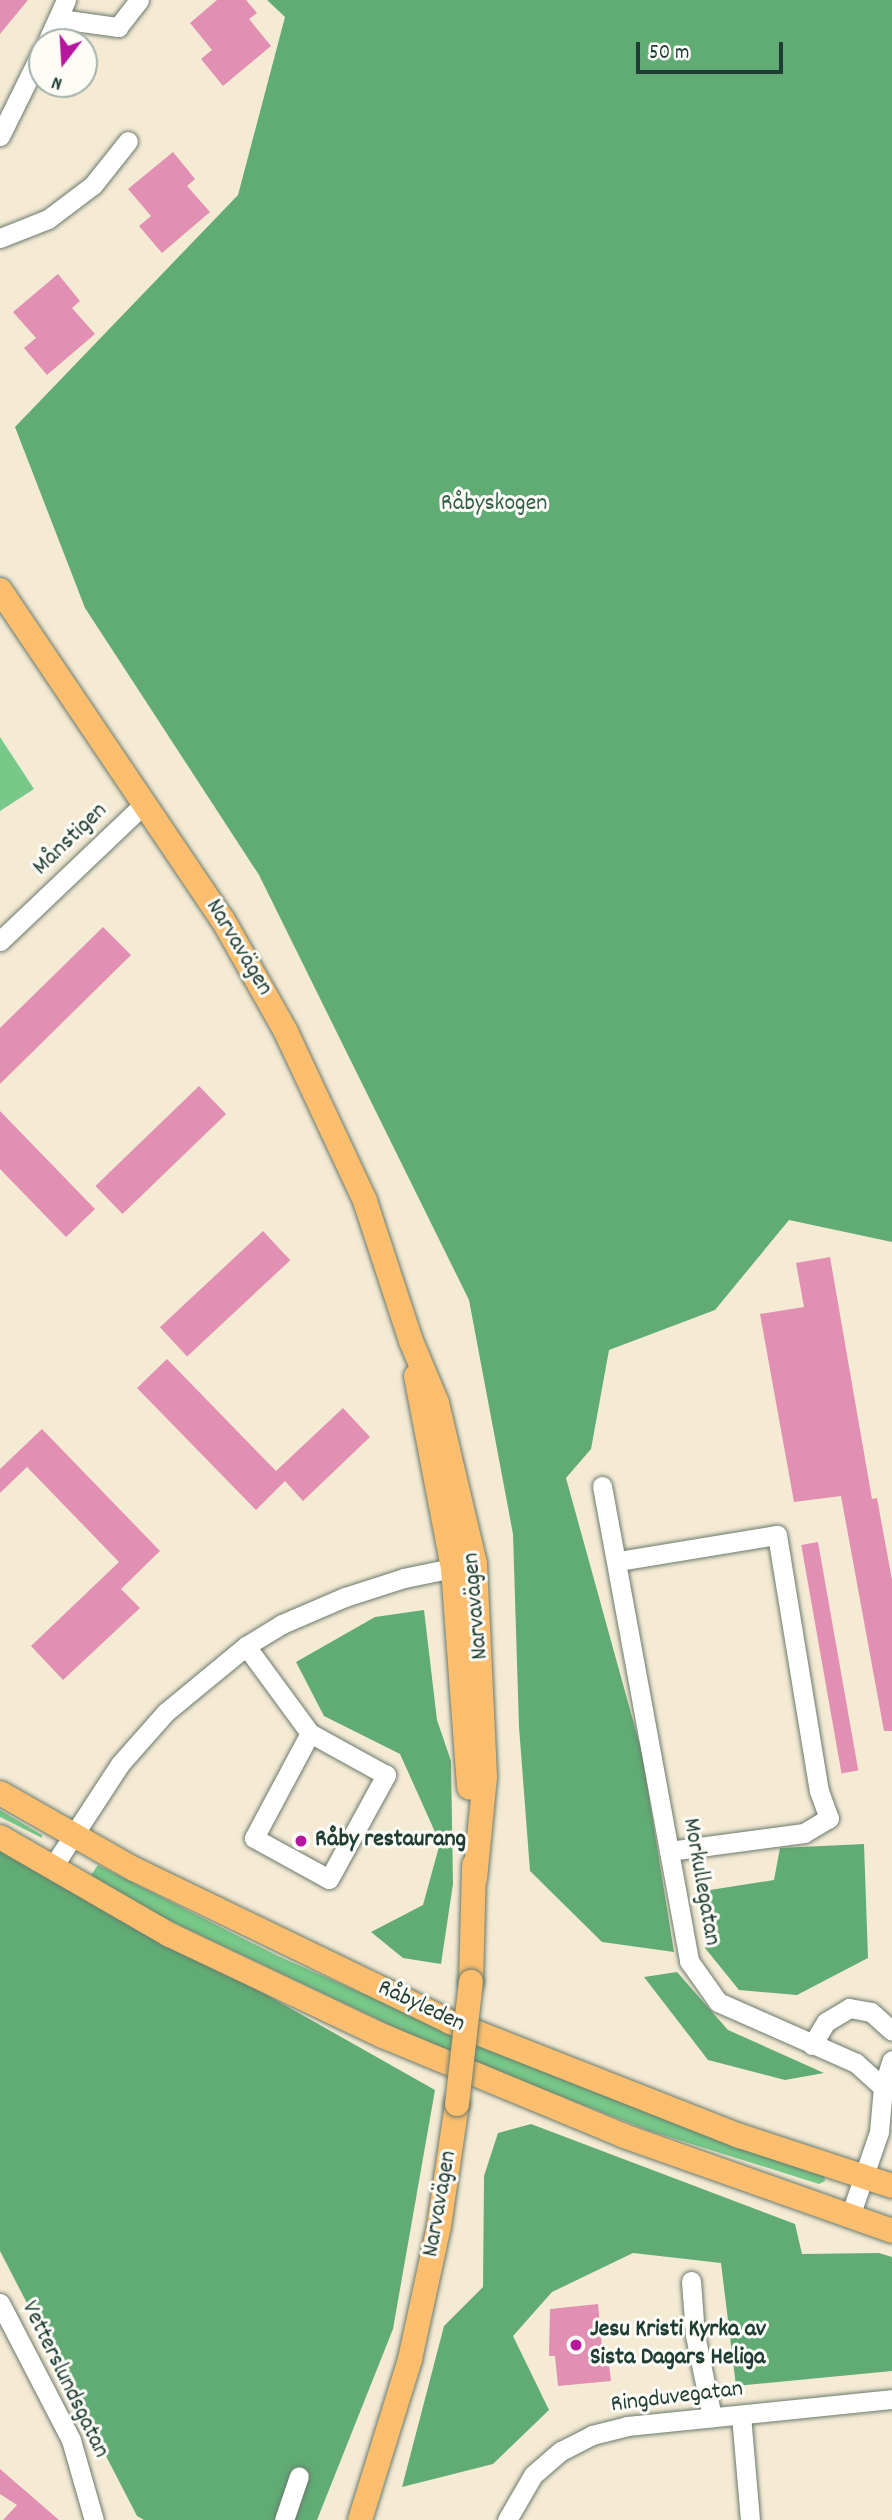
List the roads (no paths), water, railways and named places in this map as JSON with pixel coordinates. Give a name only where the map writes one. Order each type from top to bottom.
[{"type":"main road","name":"Narvavägen","points":[[0,590],[223,920],[286,1032],[365,1201],[411,1341],[464,1566],[475,1879],[471,1982],[439,2226],[410,2359],[360,2520]]},
{"type":"main road","name":"Råbyleden","points":[[0,1793],[145,1875],[450,2022],[740,2136],[892,2186]]},
{"type":"main road","name":"Råbyleden","points":[[0,1837],[170,1935],[383,2036],[624,2136],[892,2231]]},
{"type":"street","points":[[55,28],[66,0]]},
{"type":"street","points":[[60,19],[118,27],[139,0]]},
{"type":"street","points":[[0,136],[28,79]]},
{"type":"street","points":[[0,238],[48,219],[93,185],[128,141]]},
{"type":"street","name":"Månstigen","points":[[0,941],[145,804]]},
{"type":"street","name":"Morkullegatan","points":[[602,1486],[618,1561],[689,1961],[700,1981],[718,2002],[856,2063],[883,2087]]},
{"type":"street","points":[[618,1561],[777,1535],[819,1791],[829,1818],[804,1833],[669,1851]]},
{"type":"street","points":[[52,1868],[72,1832],[120,1764],[166,1712],[246,1646],[282,1624],[345,1597],[464,1566]]},
{"type":"street","points":[[246,1646],[310,1733],[386,1775],[329,1879],[254,1838],[310,1733]]},
{"type":"street","points":[[812,2045],[826,2022],[849,2008],[871,2012],[892,2031]]},
{"type":"street","points":[[850,2216],[879,2132],[883,2087],[892,2060]]},
{"type":"street","points":[[691,2281],[695,2335],[712,2417]]},
{"type":"street","name":"Vetterslundsgatan","points":[[0,2303],[71,2440],[94,2520]]},
{"type":"street","name":"Ringduvegatan","points":[[507,2520],[533,2475],[561,2451],[592,2435],[627,2426],[892,2399]]},
{"type":"street","points":[[741,2415],[750,2520]]},
{"type":"street","points":[[284,2520],[299,2476]]},
{"type":"place","name":"Råby restaurang","points":[[301,1841]]},
{"type":"place","name":"Jesu Kristi Kyrka av Sista Dagars Heliga","points":[[576,2345]]},
{"type":"park label","name":"Råbyskogen","points":[[494,505]]}]
